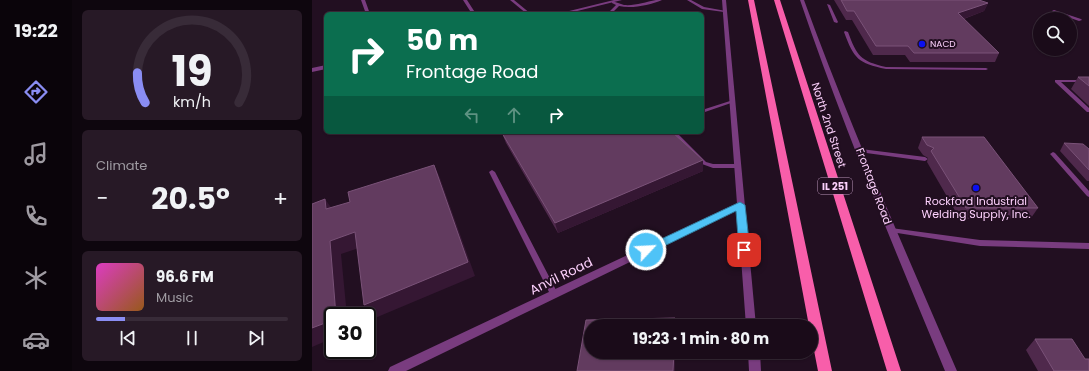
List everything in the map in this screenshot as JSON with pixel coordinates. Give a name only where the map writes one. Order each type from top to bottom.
[{"type":"main road","points":[[751,0],[825,371]]},
{"type":"main road","name":"North 2nd Street","points":[[777,0],[894,371]]},
{"type":"street","points":[[364,0],[367,12]]},
{"type":"street","points":[[724,0],[750,319]]},
{"type":"street","name":"Frontage Road","points":[[802,0],[820,51],[861,151],[891,230],[951,371]]},
{"type":"street","points":[[568,12],[619,2]]},
{"type":"street","points":[[312,70],[324,67]]},
{"type":"street","name":"Anvil Road","points":[[394,371],[740,205]]},
{"type":"street","points":[[754,359],[755,371]]},
{"type":"lane","points":[[465,0],[473,12]]},
{"type":"lane","points":[[512,0],[527,12]]},
{"type":"lane","points":[[611,12],[619,2],[631,6],[660,0]]},
{"type":"lane","points":[[689,0],[703,8],[724,11]]},
{"type":"lane","points":[[828,5],[836,22]]},
{"type":"lane","points":[[1054,11],[1080,20]]},
{"type":"lane","points":[[846,32],[854,53],[867,64],[886,68],[986,69]]},
{"type":"lane","points":[[1089,81],[1057,81],[1089,111]]},
{"type":"lane","points":[[704,111],[732,102]]},
{"type":"lane","points":[[675,134],[704,163],[713,166],[737,166]]},
{"type":"lane","points":[[861,151],[925,159]]},
{"type":"lane","points":[[1053,154],[1089,195]]},
{"type":"lane","points":[[492,172],[554,294]]},
{"type":"lane","points":[[891,230],[980,243],[1089,246]]},
{"type":"building","points":[[841,0],[979,0],[988,3],[958,13],[999,53],[914,53],[908,46],[876,46],[854,11],[847,11]]},
{"type":"building","points":[[1078,77],[1089,77],[1089,86]]},
{"type":"building","points":[[503,134],[674,134],[703,160],[555,223]]},
{"type":"building","name":"Rockford Industrial Welding Supply, Inc.","points":[[922,137],[984,137],[1038,208],[966,208],[931,151],[934,148],[927,145]]},
{"type":"building","points":[[1064,143],[1083,144],[1089,149],[1089,170]]},
{"type":"building","points":[[434,165],[468,262],[364,305],[355,232],[330,241],[335,307],[324,307],[324,323],[312,328],[312,204],[325,199],[326,209],[350,202],[348,192]]},
{"type":"building","points":[[675,318],[675,319],[630,319]]},
{"type":"building","points":[[584,331],[584,359],[674,359],[673,371],[577,371]]},
{"type":"building","points":[[1035,339],[1072,339],[1085,359],[1089,359],[1089,371],[1054,371]]},
{"type":"place","name":"NACD","points":[[922,44]]},
{"type":"place","name":"Rockford Industrial Welding Supply, Inc.","points":[[976,188]]},
{"type":"route","points":[[646,250],[740,205],[744,250]]}]
